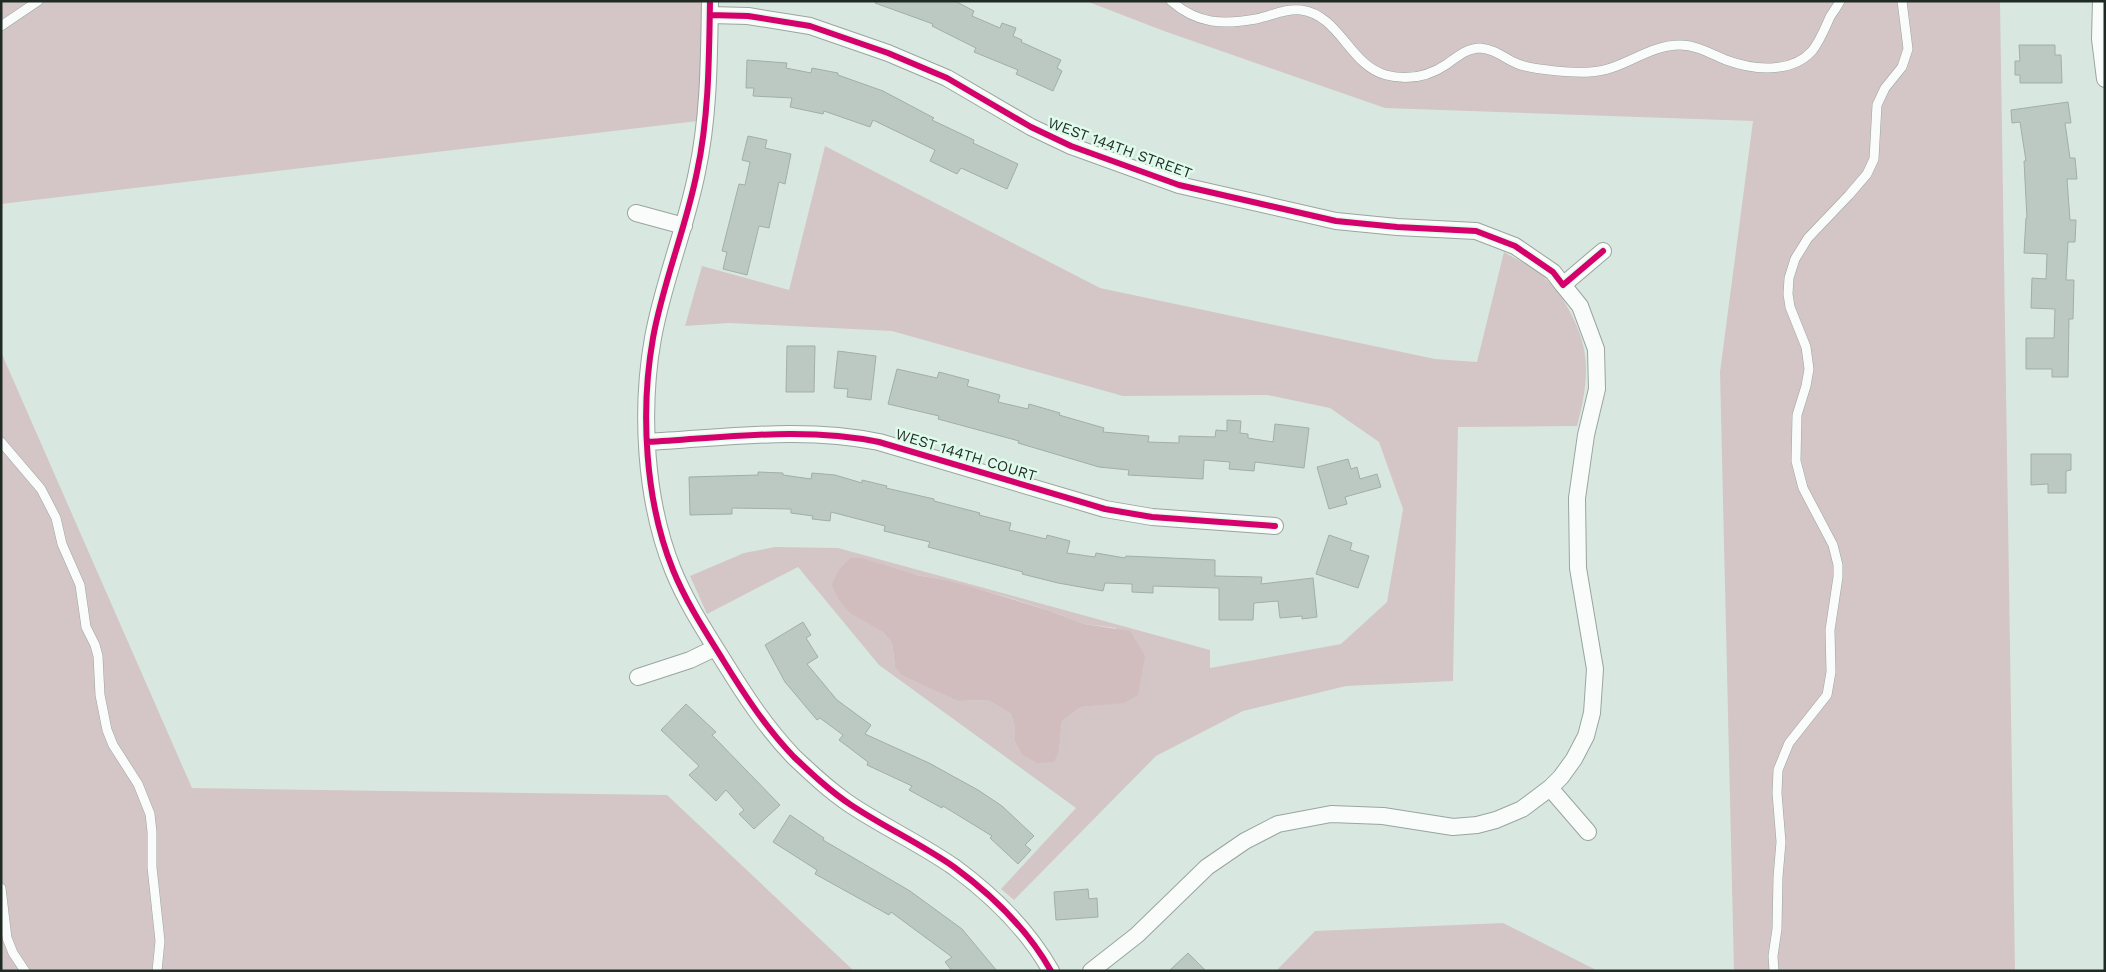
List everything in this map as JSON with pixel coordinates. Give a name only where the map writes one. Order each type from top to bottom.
[{"type":"street","points":[[2101,1],[2100,38],[2105,79]]},
{"type":"street","points":[[710,8],[706,120],[697,174],[652,339],[648,386],[647,442],[656,514],[663,541],[684,594],[715,648],[773,733],[810,773],[850,805],[934,855],[972,881],[1020,927],[1051,971]]},
{"type":"street","name":"WEST 144TH STREET","points":[[710,8],[810,26],[888,53],[947,78],[1031,127],[1071,146],[1179,185],[1336,221],[1397,227],[1476,231],[1516,246],[1553,272],[1580,306],[1596,349],[1597,389],[1586,435],[1577,498],[1578,568],[1595,669],[1593,706],[1586,736],[1570,765],[1550,788],[1522,809],[1496,820],[1477,825],[1453,826],[1383,816],[1331,814],[1278,824],[1244,841],[1207,867],[1137,935],[1092,971]]},
{"type":"street","points":[[636,213],[684,226]]},
{"type":"street","points":[[1563,285],[1603,251]]},
{"type":"street","name":"WEST 144TH COURT","points":[[647,442],[790,434],[855,437],[879,442],[1105,509],[1152,517],[1275,526]]},
{"type":"street","points":[[638,677],[690,660],[715,648]]},
{"type":"street","points":[[1550,788],[1588,832]]},
{"type":"lane","points":[[1,26],[38,1]]},
{"type":"lane","points":[[1171,1],[1193,17],[1214,21],[1256,19],[1293,9],[1311,12],[1326,21],[1368,67],[1384,74],[1408,78],[1428,74],[1465,51],[1481,48],[1491,49],[1519,64],[1530,67],[1587,72],[1611,69],[1655,49],[1679,45],[1701,49],[1749,67],[1774,67],[1798,61],[1812,51],[1840,1]]},
{"type":"lane","points":[[1774,971],[1773,956],[1777,929],[1781,842],[1777,793],[1778,770],[1789,743],[1828,695],[1831,682],[1830,630],[1838,577],[1838,565],[1833,545],[1803,488],[1796,461],[1797,414],[1806,386],[1809,368],[1806,347],[1790,307],[1788,294],[1789,278],[1795,259],[1808,238],[1867,174],[1874,159],[1877,105],[1885,88],[1902,67],[1908,49],[1902,1]]},
{"type":"lane","points":[[1,442],[41,489],[52,509],[62,544],[80,585],[86,627],[98,656],[100,695],[107,730],[113,745],[138,784],[150,814],[152,867],[160,940],[157,971]]},
{"type":"lane","points":[[1,888],[7,938],[13,953],[25,971]]},
{"type":"shaded area","points":[[1,1],[709,1],[706,120],[1,204]]},
{"type":"shaded area","points":[[1086,1],[2000,1],[2015,971],[1734,971],[1720,372],[1753,121],[1385,108],[1164,31]]},
{"type":"shaded area","points":[[825,146],[1100,288],[1435,359],[1477,362],[1504,252],[1538,272],[1557,291],[1565,303],[1583,343],[1586,369],[1584,391],[1577,426],[1458,427],[1453,681],[1346,686],[1243,711],[1156,756],[1014,900],[1001,889],[1076,808],[879,665],[798,567],[707,614],[690,576],[744,553],[775,547],[838,548],[1210,650],[1210,668],[1341,644],[1387,602],[1403,509],[1379,442],[1330,408],[1267,395],[1123,396],[892,331],[729,323],[685,326],[702,266],[789,290]],"holes":[[[916,575],[946,580],[1010,598],[1084,624],[1116,628],[1124,702],[1081,707],[1062,721],[1059,751],[1015,743],[1015,727],[1011,714],[988,700],[958,701],[895,667],[892,643],[882,631]]]},
{"type":"shaded area","points":[[1,352],[192,788],[667,795],[854,971],[1,971]]},
{"type":"shaded area","points":[[850,558],[862,558],[916,575],[972,587],[1047,610],[1084,624],[1130,631],[1145,656],[1138,695],[1124,703],[1081,707],[1062,721],[1059,751],[1054,762],[1037,763],[1023,755],[1015,742],[1015,727],[1011,714],[988,700],[958,701],[902,675],[895,667],[892,643],[882,631],[850,613],[838,599],[832,585],[839,570]]},
{"type":"shaded area","points":[[1503,923],[1598,971],[1276,971],[1315,931]]},
{"type":"building","points":[[876,1],[955,1],[974,11],[972,16],[1000,28],[1002,23],[1016,28],[1013,36],[1022,40],[1021,42],[1061,60],[1057,68],[1062,71],[1053,91],[1016,74],[1018,70],[974,52],[976,48],[932,26],[933,24],[875,3]]},
{"type":"building","points":[[2019,45],[2055,45],[2055,55],[2061,55],[2062,83],[2020,83],[2020,75],[2015,75],[2015,61],[2020,61]]},
{"type":"building","points":[[747,60],[787,63],[786,68],[811,73],[812,68],[838,73],[838,75],[883,91],[934,118],[932,120],[974,140],[973,143],[1018,164],[1007,189],[961,168],[957,174],[930,161],[935,150],[873,120],[870,127],[824,111],[823,114],[790,107],[792,98],[753,96],[754,88],[746,88]]},
{"type":"building","points":[[2068,102],[2071,123],[2065,123],[2070,158],[2075,158],[2077,179],[2067,179],[2070,220],[2076,220],[2075,242],[2068,242],[2066,280],[2074,280],[2073,319],[2069,319],[2068,377],[2052,377],[2052,369],[2026,369],[2026,338],[2054,338],[2055,309],[2031,308],[2032,278],[2046,279],[2047,254],[2024,253],[2027,218],[2024,161],[2026,161],[2020,122],[2012,123],[2011,110]]},
{"type":"building","points":[[748,136],[767,140],[765,148],[791,154],[785,184],[779,182],[769,228],[759,226],[747,275],[723,269],[727,252],[722,251],[739,184],[745,185],[750,162],[742,160]]},
{"type":"building","points":[[787,346],[815,346],[814,392],[786,392]]},
{"type":"building","points":[[838,351],[876,356],[871,400],[847,397],[848,389],[834,388]]},
{"type":"building","points":[[897,369],[937,378],[939,372],[969,380],[967,386],[1000,395],[998,402],[1028,409],[1029,404],[1104,428],[1103,432],[1149,436],[1148,442],[1179,443],[1179,436],[1215,437],[1216,430],[1227,431],[1227,420],[1241,421],[1240,433],[1248,434],[1248,438],[1273,442],[1275,424],[1309,428],[1304,468],[1255,462],[1254,471],[1229,469],[1230,462],[1204,460],[1203,479],[1128,475],[1129,470],[1099,467],[1018,443],[1019,441],[938,419],[939,416],[888,404]]},
{"type":"building","points":[[2031,454],[2071,454],[2071,470],[2066,471],[2066,493],[2048,493],[2048,484],[2031,485]]},
{"type":"building","points":[[1348,459],[1351,469],[1357,467],[1360,479],[1377,474],[1381,487],[1345,497],[1347,504],[1329,509],[1317,467]]},
{"type":"building","points":[[758,472],[783,473],[783,475],[811,479],[812,473],[835,475],[862,483],[862,480],[887,486],[886,488],[934,499],[934,501],[1011,523],[1009,530],[1046,539],[1047,535],[1070,541],[1067,553],[1095,557],[1096,553],[1125,558],[1126,556],[1215,560],[1215,576],[1262,577],[1261,584],[1313,578],[1317,617],[1302,619],[1302,616],[1280,618],[1278,601],[1254,603],[1253,620],[1219,620],[1219,588],[1153,586],[1153,593],[1132,592],[1132,584],[1105,583],[1103,591],[1058,583],[928,547],[930,542],[884,531],[885,526],[831,512],[830,521],[812,519],[813,516],[791,513],[791,509],[732,508],[732,514],[690,515],[689,477],[758,475]]},
{"type":"building","points":[[1329,535],[1352,543],[1350,550],[1369,556],[1358,588],[1316,574]]},
{"type":"building","points":[[803,622],[811,635],[806,638],[818,657],[807,664],[837,700],[871,725],[865,734],[929,763],[978,790],[1002,806],[1034,836],[1025,845],[1031,850],[1018,864],[990,838],[992,836],[943,806],[942,808],[909,790],[912,786],[867,765],[868,762],[839,740],[843,735],[820,718],[817,720],[785,682],[765,645]]},
{"type":"building","points":[[686,704],[716,732],[712,735],[780,805],[754,829],[739,814],[744,810],[726,790],[716,801],[689,775],[699,766],[661,730]]},
{"type":"building","points":[[790,815],[824,838],[823,840],[910,891],[962,929],[997,971],[952,971],[945,962],[952,957],[891,912],[889,915],[815,874],[817,870],[773,842]]},
{"type":"building","points":[[1088,889],[1089,899],[1097,898],[1098,917],[1056,920],[1054,892]]},
{"type":"building","points":[[1188,953],[1206,971],[1169,971]]},
{"type":"cycle path","points":[[710,1],[708,87],[701,151],[687,214],[657,317],[649,366],[647,395],[646,425],[651,486],[656,515],[673,570],[690,605],[747,698],[794,757],[843,800],[954,867],[982,889],[1020,927],[1051,971]]},
{"type":"cycle path","points":[[710,15],[748,16],[810,26],[888,53],[947,78],[1031,127],[1071,146],[1179,185],[1336,221],[1397,227],[1476,231],[1515,246],[1553,272],[1563,285],[1603,251]]},
{"type":"cycle path","points":[[647,442],[763,434],[850,437],[879,442],[1105,509],[1152,517],[1275,526]]}]
